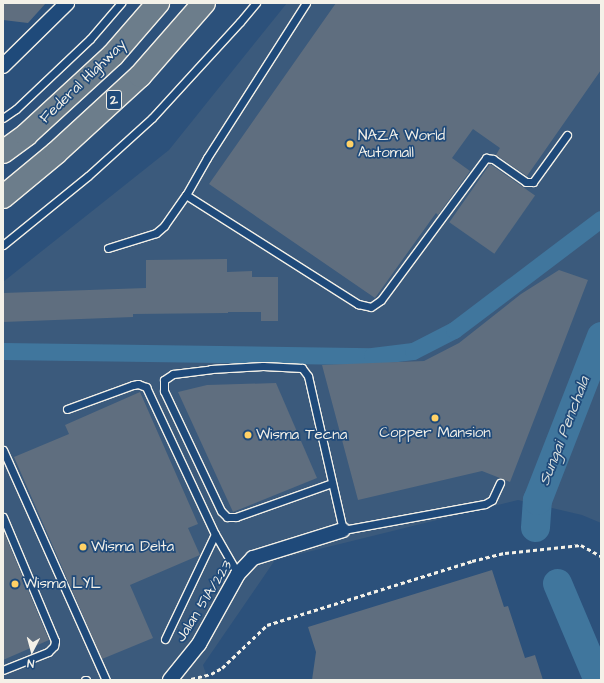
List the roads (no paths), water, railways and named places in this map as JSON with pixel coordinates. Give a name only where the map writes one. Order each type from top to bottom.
[{"type":"highway","name":"Federal Highway","points":[[3,152],[26,135],[113,55],[158,3]]},
{"type":"highway","name":"2","points":[[3,198],[56,154],[140,76],[204,3]]},
{"type":"street","points":[[3,66],[67,3]]},
{"type":"street","name":"Jalan 51A/223","points":[[170,680],[199,644],[238,574],[253,558],[343,530]]},
{"type":"lane","points":[[3,118],[16,109],[90,39],[121,3]]},
{"type":"lane","points":[[3,245],[88,176],[152,118],[256,3]]},
{"type":"lane","points":[[108,248],[156,233],[164,226],[186,195],[207,158],[306,3]]},
{"type":"lane","points":[[186,195],[358,304],[371,307],[381,300],[486,158],[493,159],[526,182],[533,182],[567,135]]},
{"type":"lane","points":[[332,483],[236,517],[227,517],[221,511],[164,391],[164,380],[173,374],[211,369],[263,366],[302,368],[308,376],[343,530],[485,504],[492,500],[500,483]]},
{"type":"lane","points":[[67,410],[133,385],[138,384],[146,387],[215,534],[238,574]]},
{"type":"lane","points":[[3,450],[106,680]]},
{"type":"lane","points":[[3,517],[55,641],[54,646],[48,652],[3,670]]},
{"type":"lane","points":[[165,639],[215,534]]},
{"type":"waterway","points":[[3,351],[372,356],[413,351],[454,330],[601,219]]},
{"type":"waterway","name":"Sungai Penchala","points":[[535,527],[537,500],[601,336]]},
{"type":"waterway","name":"Sungai Penchala","points":[[557,583],[598,680]]},
{"type":"place","name":"NAZA World Automall","points":[[350,144]]},
{"type":"place","name":"Copper Mansion","points":[[435,418]]},
{"type":"place","name":"Wisma Tecna","points":[[248,435]]},
{"type":"place","name":"Wisma Delta","points":[[83,547]]},
{"type":"place","name":"Wisma LYL","points":[[15,584]]}]
